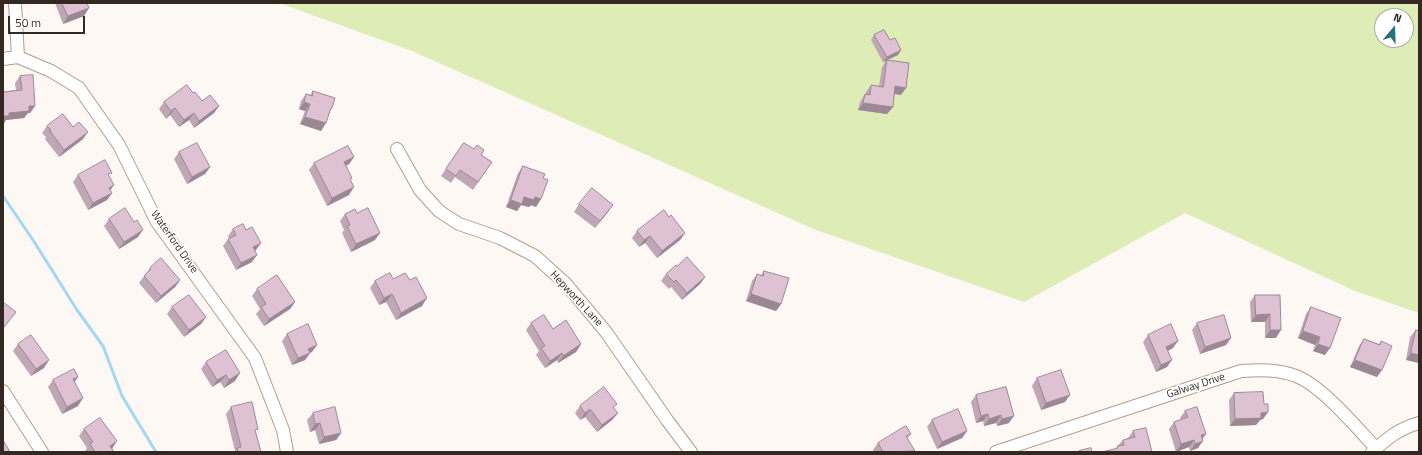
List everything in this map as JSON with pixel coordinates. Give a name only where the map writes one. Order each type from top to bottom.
[{"type":"street","points":[[3,59],[18,57],[15,3]]},
{"type":"street","name":"Waterford Drive","points":[[18,57],[51,71],[79,88],[119,145],[157,222],[255,358],[283,430],[287,452]]},
{"type":"street","name":"Hepworth Lane","points":[[397,150],[420,190],[439,211],[459,224],[500,238],[535,256],[566,284],[606,332],[691,452]]},
{"type":"street","name":"Galway Drive","points":[[996,452],[1241,371],[1263,369],[1296,376],[1319,390],[1374,450]]},
{"type":"street","points":[[3,391],[42,452]]},
{"type":"street","points":[[1374,450],[1390,436],[1409,426],[1419,423]]},
{"type":"green space","points":[[279,3],[1419,3],[1419,313],[1355,291],[1185,213],[1024,302],[816,230],[412,51]]},
{"type":"building","points":[[62,3],[87,3],[89,8],[68,16]]},
{"type":"building","points":[[884,30],[890,40],[895,38],[901,50],[887,57],[874,35]]},
{"type":"building","points":[[887,60],[909,63],[906,88],[895,86],[893,107],[863,103],[865,94],[870,95],[871,85],[883,87]]},
{"type":"building","points":[[33,75],[35,106],[29,106],[29,111],[9,113],[9,116],[3,116],[3,92],[22,90],[20,76]]},
{"type":"building","points":[[187,85],[202,101],[210,95],[219,106],[199,121],[194,113],[184,120],[175,108],[171,111],[164,102]]},
{"type":"building","points":[[313,91],[335,98],[326,123],[305,117],[310,104],[304,102],[306,94],[312,96]]},
{"type":"building","points":[[63,114],[73,127],[79,122],[88,132],[64,150],[47,126]]},
{"type":"building","points":[[197,143],[210,167],[192,177],[179,152]]},
{"type":"building","points":[[464,143],[474,149],[477,145],[484,150],[481,155],[492,162],[478,182],[460,170],[456,176],[446,169]]},
{"type":"building","points":[[348,146],[354,157],[344,162],[352,178],[350,179],[354,187],[332,198],[314,163]]},
{"type":"building","points":[[105,160],[112,173],[108,174],[114,185],[109,188],[112,193],[93,203],[78,175]]},
{"type":"building","points":[[523,166],[545,174],[543,178],[548,180],[541,199],[535,197],[534,200],[524,197],[522,204],[511,200]]},
{"type":"building","points":[[592,188],[613,205],[600,221],[579,204]]},
{"type":"building","points":[[125,208],[134,222],[137,220],[143,230],[124,242],[109,219]]},
{"type":"building","points":[[368,208],[380,233],[356,244],[347,226],[350,225],[345,214],[355,209],[357,213]]},
{"type":"building","points":[[664,210],[669,217],[671,215],[685,233],[662,251],[650,236],[644,240],[637,231]]},
{"type":"building","points":[[243,224],[246,230],[252,227],[261,243],[253,247],[257,255],[241,263],[228,239],[236,235],[233,229]]},
{"type":"building","points":[[687,257],[705,277],[687,293],[676,280],[674,282],[666,274]]},
{"type":"building","points":[[161,258],[180,280],[161,296],[144,276]]},
{"type":"building","points":[[764,271],[789,278],[781,304],[751,294],[757,274],[763,276]]},
{"type":"building","points":[[390,273],[393,279],[405,273],[410,280],[416,277],[427,298],[401,313],[392,294],[384,298],[375,281]]},
{"type":"building","points":[[277,275],[295,302],[269,319],[261,307],[266,304],[257,289]]},
{"type":"building","points":[[189,295],[206,317],[189,330],[172,307]]},
{"type":"building","points":[[1255,295],[1280,295],[1281,330],[1270,330],[1270,314],[1256,315]]},
{"type":"building","points":[[3,302],[16,312],[4,327],[3,326]]},
{"type":"building","points":[[1311,307],[1341,318],[1330,348],[1318,344],[1320,337],[1303,331]]},
{"type":"building","points":[[544,315],[553,329],[566,320],[581,344],[563,356],[562,353],[550,361],[541,348],[545,346],[531,323]]},
{"type":"building","points":[[1224,315],[1231,338],[1205,347],[1197,323]]},
{"type":"building","points":[[308,324],[317,345],[308,349],[310,353],[298,358],[287,334]]},
{"type":"building","points":[[1171,324],[1178,341],[1166,347],[1172,360],[1161,365],[1148,335]]},
{"type":"building","points":[[1416,330],[1419,331],[1419,355],[1411,353]]},
{"type":"building","points":[[31,335],[49,360],[36,369],[18,344]]},
{"type":"building","points":[[1364,339],[1380,345],[1381,341],[1392,346],[1382,370],[1355,360]]},
{"type":"building","points":[[226,350],[240,373],[229,380],[226,375],[217,380],[206,362]]},
{"type":"building","points":[[74,369],[78,377],[73,379],[83,398],[67,407],[53,380]]},
{"type":"building","points":[[1061,370],[1070,395],[1046,403],[1037,378]]},
{"type":"building","points":[[604,387],[617,404],[613,407],[618,413],[602,425],[590,409],[585,413],[580,406]]},
{"type":"building","points":[[1006,387],[1014,416],[1002,419],[1001,415],[989,419],[988,414],[981,416],[976,395]]},
{"type":"building","points":[[1263,392],[1264,404],[1268,404],[1268,412],[1261,413],[1261,418],[1235,419],[1234,393]]},
{"type":"building","points":[[252,402],[258,429],[255,430],[261,452],[238,452],[237,448],[241,447],[231,407]]},
{"type":"building","points":[[335,407],[341,433],[324,437],[320,423],[315,424],[313,413]]},
{"type":"building","points":[[1197,407],[1206,434],[1201,435],[1203,441],[1195,444],[1194,440],[1181,444],[1174,422],[1188,417],[1185,411]]},
{"type":"building","points":[[958,409],[967,431],[942,442],[932,420]]},
{"type":"building","points":[[100,418],[117,441],[110,446],[114,452],[95,452],[90,444],[93,442],[84,429]]},
{"type":"building","points":[[906,426],[911,434],[906,436],[915,451],[883,452],[878,443]]},
{"type":"building","points":[[1146,428],[1152,452],[1102,452],[1124,445],[1123,440],[1135,437],[1133,431]]},
{"type":"building","points":[[3,440],[10,452],[3,452]]},
{"type":"building","points":[[1091,448],[1092,452],[1079,452],[1079,451]]},
{"type":"waterway","points":[[3,196],[33,240],[77,310],[103,346],[122,396],[156,452]]}]
